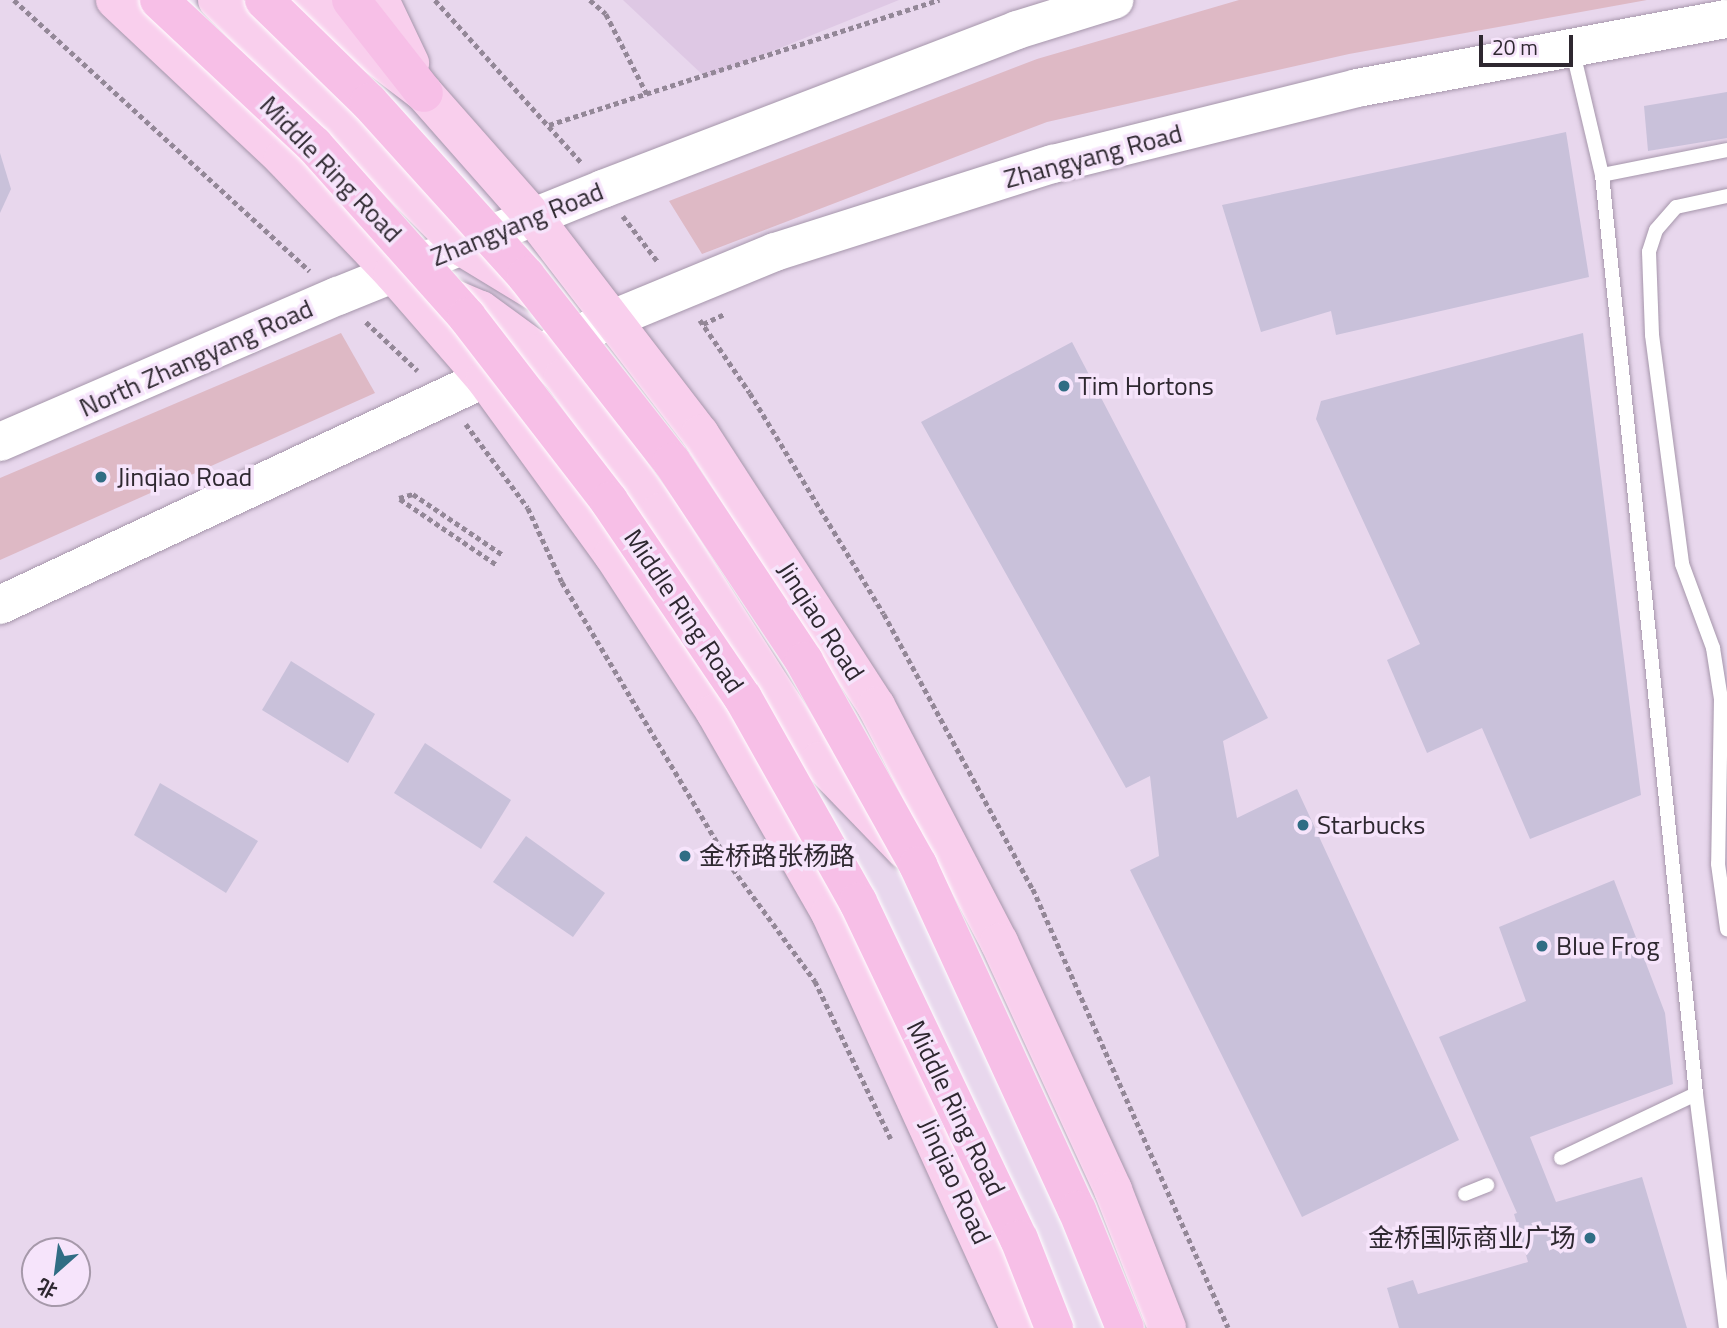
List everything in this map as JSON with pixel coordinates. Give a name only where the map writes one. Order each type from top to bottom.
[{"type":"highway","name":"Middle Ring Road","points":[[159,0],[314,145],[467,317],[609,501],[736,687],[858,902],[1019,1239],[1055,1328]]},
{"type":"highway","points":[[264,0],[369,102],[526,276],[672,462],[804,661],[918,865],[1077,1210],[1125,1328]]},
{"type":"highway","points":[[351,0],[424,93]]},
{"type":"main road","name":"Jinqiao Road","points":[[115,0],[283,158],[393,274],[485,379],[613,555],[716,712],[830,913],[990,1258],[1019,1328]]},
{"type":"main road","points":[[217,0],[462,247],[524,288],[610,320]]},
{"type":"main road","name":"Jinqiao Road","points":[[302,0],[424,93],[535,219],[700,434],[876,706],[999,942],[1113,1190],[1167,1328]]},
{"type":"main road","name":"Jinqiao Road","points":[[380,0],[424,93]]},
{"type":"main road","name":"Zhangyang Road","points":[[393,274],[1017,30],[1114,0]]},
{"type":"main road","name":"Zhangyang Road","points":[[485,379],[610,320],[775,252],[1052,164],[1357,88],[1571,45],[1727,19]]},
{"type":"main road","name":"North Zhangyang Road","points":[[0,442],[393,274]]},
{"type":"main road","points":[[393,274],[481,310],[540,353],[563,377],[660,512],[819,761],[848,795],[999,942]]},
{"type":"main road","points":[[0,605],[485,379]]},
{"type":"main road","points":[[990,1258],[1064,1328]]},
{"type":"lane","points":[[1571,45],[1602,175],[1696,1094],[1726,1328]]},
{"type":"lane","points":[[1602,175],[1727,150]]},
{"type":"lane","points":[[1727,195],[1676,206],[1656,230],[1649,252],[1652,335],[1682,564],[1713,648],[1721,699],[1718,864],[1727,929]]},
{"type":"lane","points":[[1561,1158],[1696,1094]]},
{"type":"lane","points":[[1465,1194],[1488,1185]]},
{"type":"path","points":[[14,0],[446,398],[528,508],[562,582],[720,846],[815,981],[898,1152]]},
{"type":"path","points":[[590,0],[606,14],[647,93]]},
{"type":"path","points":[[550,125],[939,0]]},
{"type":"path","points":[[497,565],[399,498],[414,494],[503,555]]},
{"type":"shaded area","points":[[623,0],[899,0],[706,78]]},
{"type":"shaded area","points":[[1239,0],[1647,0],[1349,54],[1047,122],[702,254],[669,201],[1037,59]]},
{"type":"shaded area","points":[[341,333],[375,393],[0,560],[0,478]]},
{"type":"building","points":[[1727,92],[1727,138],[1648,151],[1644,106]]},
{"type":"building","points":[[1566,132],[1589,277],[1336,335],[1331,311],[1261,332],[1222,205]]},
{"type":"building","points":[[0,153],[11,189],[0,213]]},
{"type":"building","points":[[1583,333],[1641,795],[1530,839],[1482,728],[1427,753],[1387,660],[1420,644],[1316,419],[1321,401]]},
{"type":"building","points":[[1072,342],[1268,718],[1223,741],[1237,818],[1297,789],[1459,1140],[1302,1217],[1130,870],[1159,856],[1150,776],[1126,788],[921,422]]},
{"type":"building","points":[[291,661],[375,714],[348,763],[262,710]]},
{"type":"building","points":[[425,743],[511,800],[481,849],[394,793]]},
{"type":"building","points":[[160,783],[258,841],[226,893],[134,835]]},
{"type":"building","points":[[526,836],[605,893],[573,937],[493,882]]},
{"type":"building","points":[[1614,880],[1665,1013],[1673,1084],[1530,1137],[1556,1202],[1642,1177],[1687,1328],[1399,1328],[1387,1288],[1413,1280],[1418,1294],[1528,1262],[1514,1214],[1517,1213],[1439,1037],[1526,1001],[1499,927]]},
{"type":"place","name":"Tim Hortons","points":[[1064,386]]},
{"type":"place","name":"Jinqiao Road","points":[[101,477]]},
{"type":"place","name":"Starbucks","points":[[1303,825]]},
{"type":"place","name":"金桥路张杨路","points":[[685,856]]},
{"type":"place","name":"Blue Frog","points":[[1542,946]]},
{"type":"place","name":"金桥国际商业广场","points":[[1590,1238]]}]
